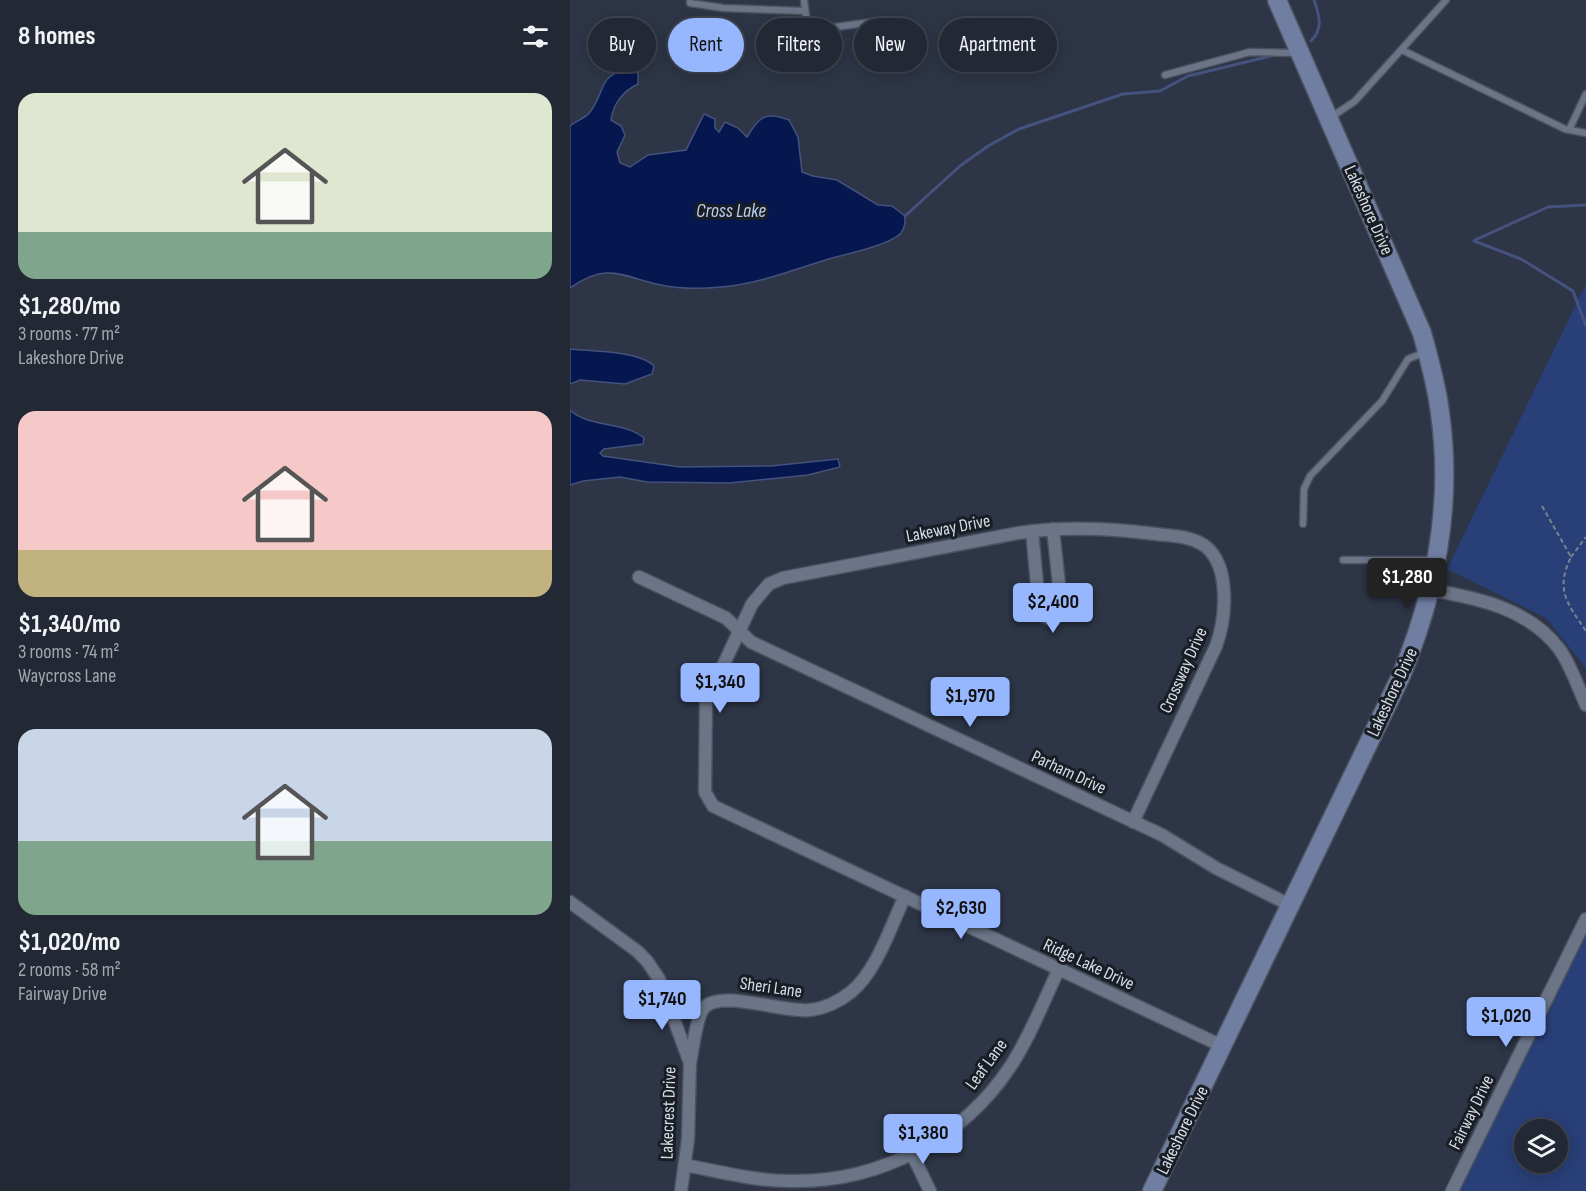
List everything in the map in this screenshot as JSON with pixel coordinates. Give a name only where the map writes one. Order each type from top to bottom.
[{"type":"main road","name":"Lakeshore Drive","points":[[1152,1191],[1401,676],[1431,590],[1444,506],[1445,461],[1440,411],[1427,352],[1411,304],[1277,0]]},
{"type":"street","points":[[1032,531],[1039,605],[1043,616],[1047,619],[1055,619],[1060,612],[1061,603],[1053,529]]},
{"type":"street","name":"Lakeway Drive","points":[[713,806],[705,792],[706,702],[758,595],[769,584],[783,578],[1032,531],[1111,529],[1191,538]]},
{"type":"street","name":"Crossway Drive","points":[[1133,822],[1216,646],[1222,625],[1223,581],[1220,564],[1210,550],[1191,538]]},
{"type":"street","name":"Parham Drive","points":[[639,577],[726,618],[751,642],[1162,835],[1216,868],[1290,905]]},
{"type":"street","points":[[1431,590],[1462,595],[1503,608],[1534,625],[1560,650],[1586,705]]},
{"type":"street","name":"Ridge Lake Drive","points":[[713,806],[1222,1046]]},
{"type":"street","name":"Sheri Lane","points":[[690,1063],[701,1012],[711,1002],[726,999],[779,1009],[809,1010],[835,1002],[849,994],[873,965],[905,896]]},
{"type":"street","name":"Lakecrest Drive","points":[[570,902],[637,951],[652,966],[658,979],[690,1063],[689,1114],[681,1191]]},
{"type":"street","name":"Fairway Drive","points":[[1452,1191],[1586,919]]},
{"type":"street","name":"Leaf Lane","points":[[684,1165],[750,1177],[796,1181],[852,1176],[912,1154],[957,1125],[991,1092],[1025,1042],[1059,969]]},
{"type":"street","points":[[912,1154],[930,1191]]},
{"type":"lane","points":[[690,0],[690,3],[723,8],[805,10]]},
{"type":"lane","points":[[804,0],[809,23],[820,28],[854,24]]},
{"type":"lane","points":[[1329,119],[1356,101],[1446,0]]},
{"type":"lane","points":[[1402,50],[1569,130],[1586,133]]},
{"type":"lane","points":[[1164,75],[1250,52],[1300,54]]},
{"type":"lane","points":[[1569,130],[1586,94]]},
{"type":"lane","points":[[1303,525],[1304,489],[1310,476],[1382,401],[1408,359],[1427,352]]},
{"type":"lane","points":[[1342,560],[1437,560]]},
{"type":"path","points":[[1542,506],[1571,557]]},
{"type":"path","points":[[1586,537],[1571,557],[1562,585],[1567,603],[1586,631]]},
{"type":"shaded area","points":[[1586,284],[1586,668],[1546,618],[1447,569]]},
{"type":"shaded area","points":[[1586,935],[1586,1191],[1459,1191]]},
{"type":"water","name":"Cross Lake","points":[[617,72],[638,73],[638,84],[620,99],[611,120],[621,126],[625,135],[617,152],[620,163],[630,167],[648,155],[686,150],[704,114],[715,119],[715,128],[719,132],[725,122],[738,128],[747,137],[759,120],[768,116],[781,117],[789,120],[798,137],[802,172],[837,180],[878,205],[892,206],[905,216],[905,225],[901,233],[868,249],[735,285],[706,288],[676,287],[615,273],[605,273],[583,280],[570,288],[570,126],[590,112],[612,75]]},
{"type":"water","points":[[570,349],[638,357],[654,366],[652,374],[625,384],[580,380],[570,384]]},
{"type":"water","points":[[570,410],[587,420],[626,429],[644,438],[643,444],[604,449],[600,453],[603,456],[680,467],[771,466],[838,459],[840,467],[808,475],[729,483],[647,482],[620,477],[583,481],[570,485]]},
{"type":"waterway","points":[[1311,41],[1319,26],[1319,16],[1314,0]]},
{"type":"waterway","points":[[905,216],[960,166],[988,146],[1019,129],[1123,94],[1160,91],[1188,76],[1275,55]]},
{"type":"waterway","points":[[1475,240],[1548,207],[1586,205]]},
{"type":"waterway","points":[[1474,241],[1521,259],[1573,291],[1586,326]]}]
